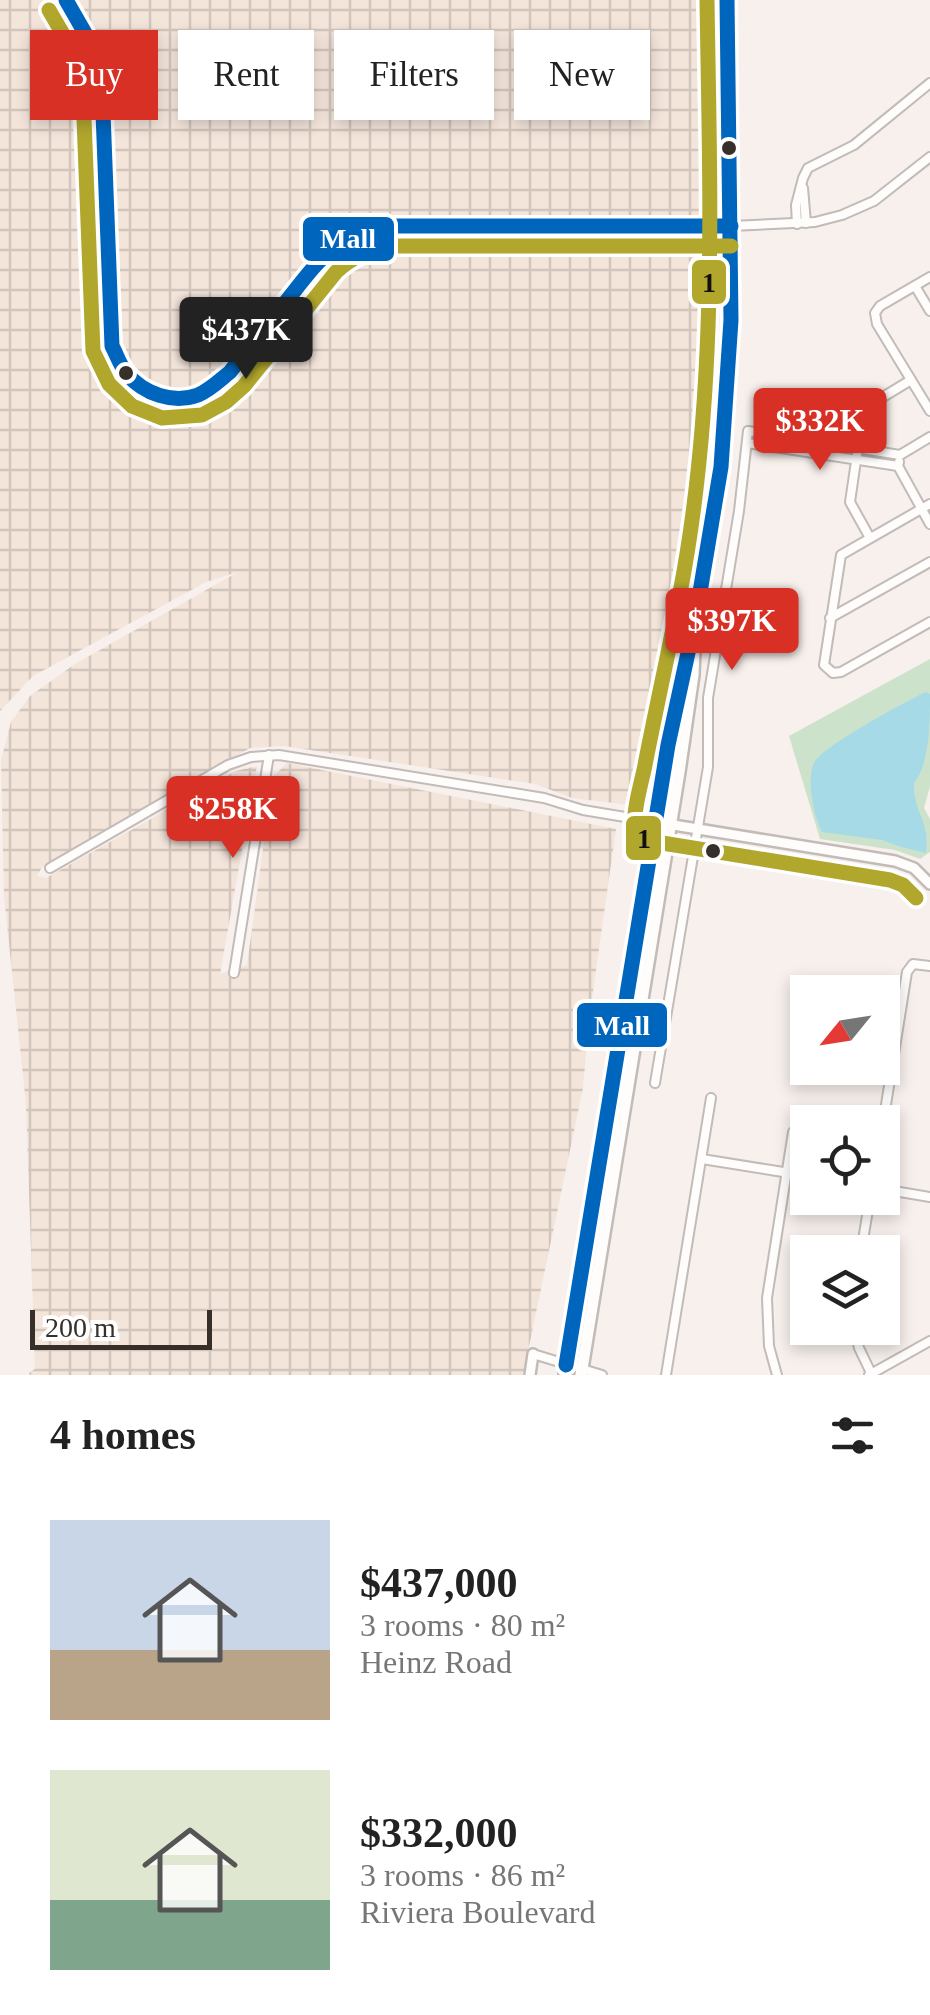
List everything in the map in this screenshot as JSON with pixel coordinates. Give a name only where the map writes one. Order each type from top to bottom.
[{"type":"main road","points":[[565,1370],[668,745],[696,616],[725,419],[732,226],[728,0]]},
{"type":"main road","points":[[581,1372],[693,675],[696,616]]},
{"type":"street","points":[[66,0],[102,70],[112,346],[125,372],[158,396],[196,396],[222,380],[321,258],[339,243],[368,229],[802,223],[842,216],[874,201],[930,158]]},
{"type":"street","points":[[802,223],[796,204],[808,168],[854,146],[930,83]]},
{"type":"street","points":[[930,277],[880,306],[874,314],[930,411]]},
{"type":"street","points":[[915,286],[930,311]]},
{"type":"street","points":[[870,538],[850,502],[864,414],[868,406],[912,380]]},
{"type":"street","points":[[655,1083],[709,757],[708,698],[748,432],[900,455],[930,436]]},
{"type":"street","points":[[746,444],[898,466]]},
{"type":"street","points":[[900,455],[898,466],[926,507],[930,524]]},
{"type":"street","points":[[926,507],[841,555],[823,662],[829,671],[841,672],[930,622]]},
{"type":"street","points":[[714,508],[739,512]]},
{"type":"street","points":[[830,618],[930,562]]},
{"type":"street","points":[[50,868],[228,765],[268,755],[544,798],[582,810],[895,860],[914,868],[930,884]]},
{"type":"street","points":[[234,974],[268,755]]},
{"type":"street","points":[[886,1105],[907,972],[913,964],[930,966]]},
{"type":"street","points":[[666,1375],[710,1098]]},
{"type":"street","points":[[777,1375],[769,1346],[766,1298],[790,1149]]},
{"type":"street","points":[[702,1159],[790,1173]]},
{"type":"street","points":[[900,1192],[930,1197]]},
{"type":"street","points":[[858,1345],[871,1375],[930,1341]]},
{"type":"street","points":[[530,1375],[533,1354],[565,1370],[602,1375]]},
{"type":"shaded area","points":[[0,0],[59,0],[76,30],[30,30],[30,120],[97,120],[105,367],[133,397],[173,410],[197,406],[223,393],[329,262],[344,247],[374,236],[705,240],[702,435],[665,668],[638,806],[572,798],[535,784],[284,746],[250,748],[42,867],[37,876],[46,878],[236,771],[257,766],[220,974],[247,965],[273,777],[287,763],[616,829],[583,1088],[523,1375],[30,1375],[35,1369],[26,1104],[4,896],[1,760],[11,722],[30,696],[75,664],[238,572],[206,582],[33,676],[0,711]]},
{"type":"shaded area","points":[[73,0],[712,0],[715,215],[395,218],[369,222],[338,234],[311,258],[216,374],[188,390],[170,389],[150,383],[128,361],[119,331],[111,120],[158,120],[158,30],[90,30]]},
{"type":"green space","points":[[930,659],[930,786],[924,808],[930,819],[930,852],[920,859],[895,850],[820,839],[789,736]]},
{"type":"water","points":[[926,692],[930,694],[928,741],[914,783],[926,832],[926,853],[882,840],[822,832],[812,798],[814,763],[847,736]]},
{"type":"transit line","name":"Mall","points":[[66,0],[101,61],[112,346],[127,374],[160,395],[188,398],[215,385],[230,372],[318,263],[341,243],[371,229],[731,226]]},
{"type":"transit line","name":"1","points":[[707,0],[709,298],[701,446],[680,593],[636,804],[635,825],[640,835],[650,841],[890,880],[903,885],[916,898]]},
{"type":"transit line","name":"Mall","points":[[566,1365],[668,745],[696,616],[721,467],[731,320],[727,0]]},
{"type":"transit line","name":"1","points":[[49,10],[82,67],[93,351],[109,384],[132,406],[162,418],[202,415],[226,402],[244,386],[336,272],[375,249],[731,246]]}]
